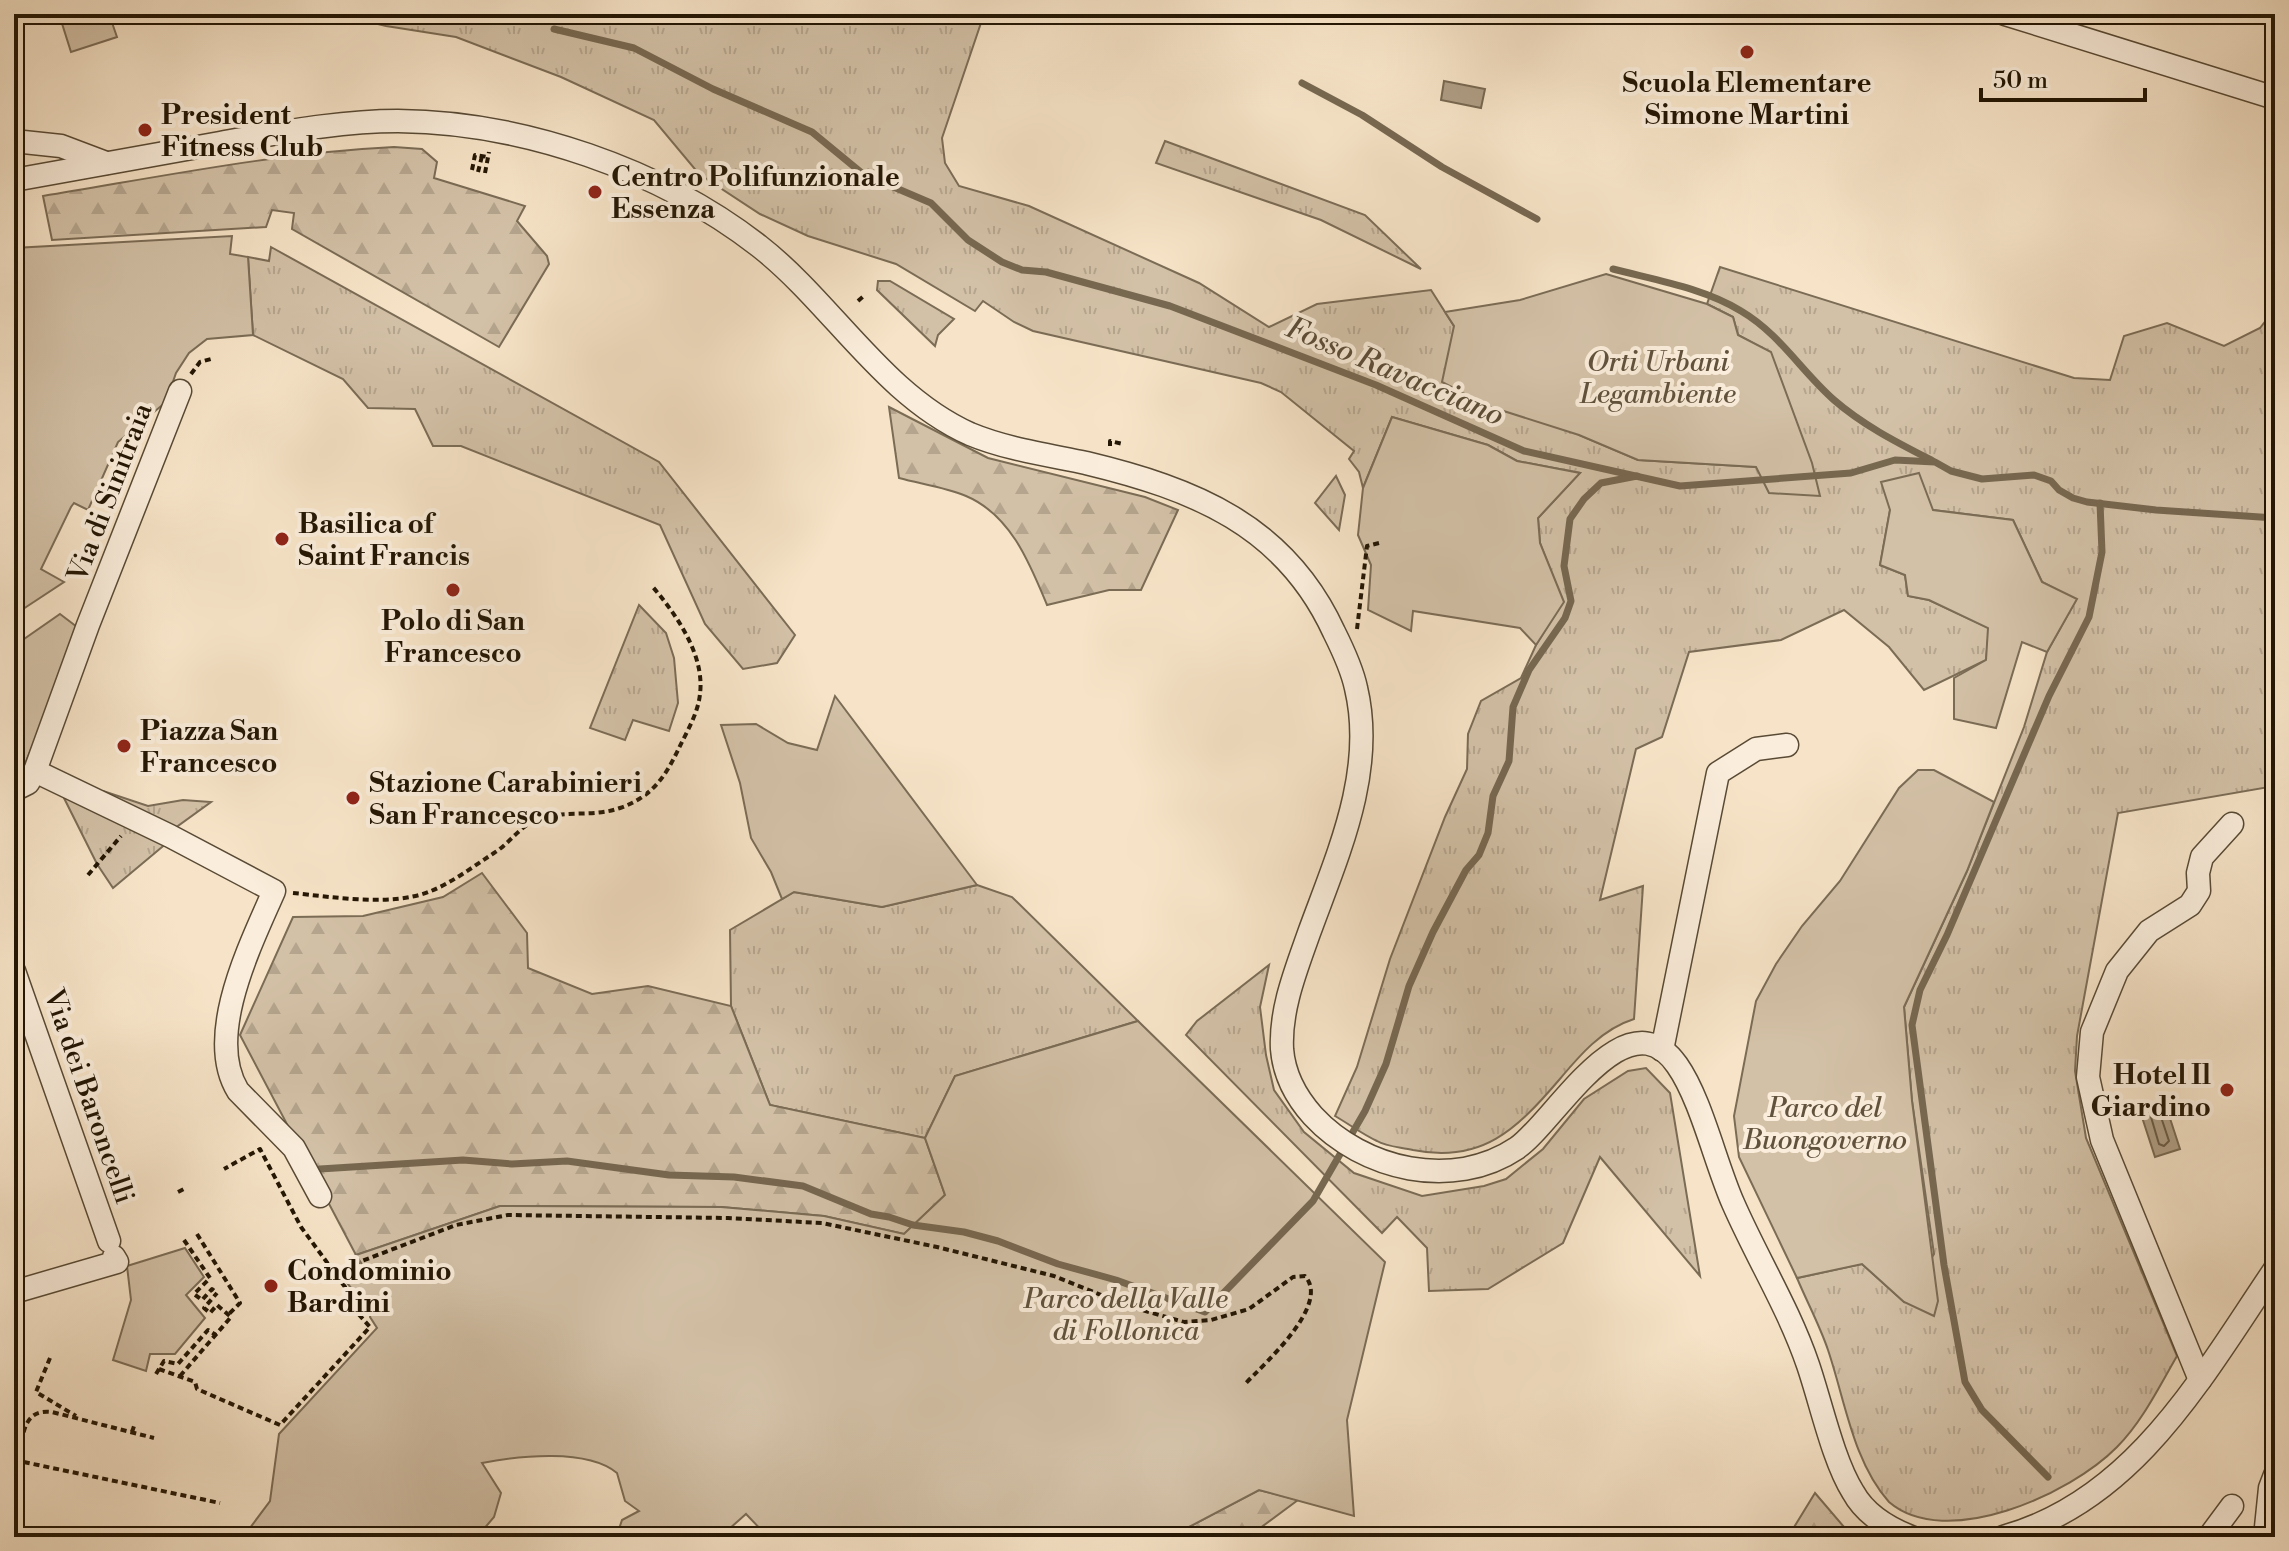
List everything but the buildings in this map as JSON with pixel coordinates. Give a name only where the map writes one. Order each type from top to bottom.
[{"type":"street","points":[[2005,14],[2059,22],[2275,98]]},
{"type":"street","points":[[14,180],[308,128],[404,121],[471,127],[534,139],[577,151],[624,170],[722,221],[757,245],[899,385],[952,424],[1001,444],[1163,484],[1193,495],[1242,522],[1273,546],[1306,582],[1328,618],[1351,671],[1361,721],[1360,772],[1337,856],[1296,968],[1283,1029],[1284,1062],[1299,1099],[1323,1126],[1369,1155],[1423,1171],[1449,1172],[1485,1164],[1518,1147],[1609,1054],[1628,1045],[1639,1044],[1662,1050],[1684,1078],[1733,1202],[1805,1355],[1853,1493],[1873,1516],[1911,1537]]},
{"type":"street","points":[[14,141],[61,146],[106,163]]},
{"type":"street","name":"Via di Sinitraia","points":[[35,771],[180,391]]},
{"type":"street","points":[[1662,1050],[1718,773],[1756,749],[1787,745]]},
{"type":"street","points":[[14,790],[28,783],[35,771],[170,836],[274,891],[238,983],[226,1056],[231,1080],[238,1091],[294,1148],[320,1196]]},
{"type":"street","points":[[2200,1380],[2102,1140],[2088,1077],[2092,1032],[2117,971],[2149,931],[2190,905],[2199,891],[2198,873],[2202,857],[2232,824]]},
{"type":"street","name":"Via dei Baroncelli","points":[[14,971],[22,1017],[113,1254],[14,1292]]},
{"type":"street","points":[[2003,1537],[2060,1515],[2111,1482],[2152,1440],[2200,1380],[2275,1269]]},
{"type":"street","points":[[2265,1537],[2270,1488],[2275,1475]]},
{"type":"street","points":[[2209,1537],[2232,1506]]},
{"type":"path","points":[[485,157],[475,155],[478,172],[485,157],[491,142]]},
{"type":"path","points":[[858,301],[865,295]]},
{"type":"path","points":[[1351,671],[1367,546],[1379,543]]},
{"type":"path","points":[[274,891],[354,899],[431,891],[498,851],[538,819],[562,814],[596,814],[641,798],[664,778],[696,712],[701,694],[698,667],[687,636],[652,586]]},
{"type":"path","points":[[88,875],[135,819]]},
{"type":"path","points":[[216,1335],[208,1330],[178,1364],[164,1361],[158,1371],[195,1382],[197,1389],[280,1425],[370,1327],[355,1310],[359,1306],[301,1227],[260,1149],[224,1169]]},
{"type":"path","points":[[354,1264],[456,1225],[508,1215],[728,1218],[822,1223],[1054,1276],[1131,1307],[1184,1322],[1211,1320],[1249,1309],[1293,1277],[1305,1276],[1311,1283],[1312,1295],[1295,1330],[1245,1384]]},
{"type":"path","points":[[197,1234],[240,1303],[228,1315]]},
{"type":"path","points":[[180,1376],[231,1317],[217,1305],[210,1313],[204,1308],[217,1293],[212,1289],[202,1300],[194,1294],[210,1278],[184,1240]]},
{"type":"path","points":[[50,1358],[36,1392],[81,1420]]},
{"type":"path","points":[[154,1438],[46,1411],[30,1416],[17,1461],[220,1503]]},
{"type":"path","points":[[132,1432],[135,1423]]},
{"type":"green space","points":[[59,14],[109,14],[117,37],[71,52]]},
{"type":"green space","points":[[337,14],[984,14],[942,138],[945,163],[959,186],[1029,206],[1199,283],[1269,327],[1317,304],[1431,290],[1454,326],[1579,435],[1638,460],[1756,467],[1771,353],[1738,335],[1733,317],[1707,304],[1720,267],[2074,378],[2110,380],[2124,336],[2167,323],[2224,346],[2260,328],[2275,309],[2275,786],[2118,813],[2077,1036],[2075,1071],[2086,1138],[2177,1356],[2134,1427],[2096,1465],[2040,1498],[1974,1519],[1942,1521],[1913,1516],[1889,1502],[1858,1450],[1825,1341],[1797,1278],[1862,1264],[1904,1302],[1934,1254],[1912,1101],[1904,1007],[1967,871],[2024,727],[2047,652],[2076,600],[2042,582],[2013,520],[1933,510],[1890,510],[1880,565],[1905,575],[1908,596],[1929,600],[1989,628],[1986,660],[1924,690],[1889,647],[1844,610],[1781,640],[1689,652],[1662,737],[1636,749],[1600,900],[1643,886],[1634,1019],[1622,1023],[1592,1044],[1528,1114],[1496,1139],[1459,1152],[1437,1153],[1385,1145],[1335,1116],[1357,1067],[1390,959],[1467,769],[1468,734],[1481,701],[1521,678],[1536,645],[1563,602],[1540,543],[1538,518],[1580,473],[1517,461],[1488,445],[1392,417],[1363,488],[1359,472],[1349,459],[1354,451],[1281,392],[1261,383],[1033,331],[983,301],[975,311],[896,264],[808,236],[760,214],[699,174],[654,120],[561,77],[456,37],[386,26]]},
{"type":"green space","points":[[1165,141],[1365,215],[1421,269],[1321,220],[1156,163]]},
{"type":"green space","points":[[394,147],[422,149],[437,162],[434,178],[525,206],[517,221],[547,256],[549,264],[499,347],[292,229],[294,213],[272,210],[266,227],[52,240],[43,196],[262,160]]},
{"type":"green space","points":[[232,236],[230,254],[248,257],[253,335],[207,339],[189,353],[176,373],[166,402],[118,442],[88,510],[74,503],[71,507],[41,569],[64,582],[14,615],[14,248]]},
{"type":"green space","points":[[271,247],[659,462],[795,635],[777,663],[743,669],[705,624],[660,525],[461,446],[433,446],[415,409],[368,408],[343,379],[253,335],[248,257],[269,261]]},
{"type":"green space","name":"Orti Urbani Legambiente","points":[[1606,274],[1707,304],[1733,317],[1738,335],[1771,352],[1812,463],[1820,496],[1769,493],[1756,467],[1638,460],[1579,435],[1488,406],[1442,382],[1454,326],[1445,312],[1520,300]]},
{"type":"green space","points":[[878,281],[890,281],[954,319],[938,335],[935,346],[877,290]]},
{"type":"green space","points":[[889,407],[988,458],[1145,497],[1178,510],[1141,590],[1109,590],[1047,605],[1017,542],[995,515],[966,496],[899,478]]},
{"type":"green space","name":"Orti Urbani Legambiente","points":[[1392,417],[1488,445],[1517,461],[1580,473],[1538,518],[1540,543],[1564,602],[1536,645],[1520,628],[1413,611],[1411,631],[1368,610],[1371,565],[1358,535],[1363,488]]},
{"type":"green space","points":[[1919,473],[1933,510],[2013,520],[2042,582],[2077,599],[2047,652],[2022,642],[1996,728],[1954,719],[1954,678],[1986,660],[1988,628],[1929,600],[1908,596],[1905,575],[1880,565],[1890,510],[1881,482]]},
{"type":"green space","points":[[1336,476],[1345,495],[1339,530],[1315,503]]},
{"type":"green space","points":[[639,605],[666,633],[674,658],[678,703],[669,731],[633,720],[625,740],[590,728]]},
{"type":"green space","points":[[60,614],[81,630],[25,764],[14,744],[14,646]]},
{"type":"green space","points":[[835,696],[977,885],[882,907],[794,892],[782,899],[771,872],[751,838],[740,783],[721,725],[756,724],[788,743],[817,750]]},
{"type":"green space","name":"Parco del Buongoverno","points":[[1918,770],[1934,770],[1994,802],[1967,871],[1904,1007],[1912,1101],[1938,1301],[1934,1316],[1904,1302],[1862,1264],[1797,1278],[1739,1157],[1734,1116],[1756,1001],[1802,926],[1840,881],[1899,788]]},
{"type":"green space","points":[[103,791],[148,806],[183,800],[211,802],[175,828],[98,793]]},
{"type":"green space","points":[[61,792],[168,842],[113,888],[97,864]]},
{"type":"green space","points":[[482,873],[527,933],[528,968],[592,994],[648,986],[731,1006],[770,1105],[925,1138],[945,1195],[904,1234],[824,1216],[721,1207],[500,1206],[356,1255],[240,1035],[293,917],[363,916],[443,897]]},
{"type":"green space","points":[[977,885],[1012,897],[1138,1021],[955,1076],[925,1138],[770,1105],[731,1006],[730,930],[794,892],[882,907]]},
{"type":"green space","points":[[1269,965],[1260,1007],[1274,1090],[1304,1132],[1354,1173],[1422,1196],[1484,1186],[1506,1179],[1543,1149],[1584,1099],[1628,1071],[1646,1068],[1670,1093],[1700,1276],[1600,1157],[1563,1243],[1488,1289],[1429,1291],[1427,1248],[1397,1217],[1382,1233],[1186,1035],[1197,1021]]},
{"type":"green space","name":"Parco della Valle di Follonica","points":[[1138,1021],[1385,1262],[1347,1420],[1354,1516],[1259,1490],[1187,1528],[1088,1533],[1076,1537],[784,1537],[779,1530],[768,1537],[746,1514],[720,1537],[622,1537],[622,1520],[639,1511],[625,1501],[617,1473],[588,1460],[552,1456],[482,1463],[501,1493],[494,1517],[477,1537],[244,1536],[270,1501],[279,1434],[377,1328],[370,1317],[371,1312],[347,1283],[367,1272],[356,1255],[500,1206],[721,1207],[824,1216],[904,1234],[945,1195],[925,1138],[955,1076]]},
{"type":"green space","points":[[185,1248],[204,1277],[186,1295],[205,1318],[175,1354],[150,1354],[146,1371],[113,1360],[131,1300],[127,1266]]},
{"type":"green space","points":[[1259,1490],[1298,1500],[1248,1537],[1089,1537],[1088,1533],[1187,1528]]},
{"type":"green space","points":[[1815,1493],[1844,1527],[1858,1537],[1788,1537]]},
{"type":"water","points":[[1444,81],[1485,89],[1481,108],[1441,100]]},
{"type":"water","points":[[2164,1100],[2180,1149],[2155,1157],[2139,1108]]},
{"type":"waterway","name":"Fosso Ravacciano","points":[[554,29],[634,48],[713,89],[812,132],[863,174],[931,203],[968,240],[1002,262],[1022,270],[1046,272],[1170,306],[1376,385],[1524,451],[1680,486],[1851,473],[1895,460],[1935,462],[1951,471],[1982,479],[2034,475],[2051,481],[2073,498],[2087,502],[2275,518]]},
{"type":"waterway","points":[[1302,83],[1362,115],[1442,167],[1537,219]]},
{"type":"waterway","points":[[1613,269],[1695,291],[1741,311],[1779,342],[1845,409],[1882,434],[1933,461]]},
{"type":"waterway","points":[[320,1169],[463,1160],[512,1164],[567,1161],[669,1175],[734,1177],[803,1186],[871,1214],[998,1241],[1205,1312],[1313,1201],[1365,1111],[1386,1064],[1409,986],[1433,932],[1466,870],[1479,855],[1488,833],[1493,796],[1509,761],[1513,707],[1529,670],[1565,618],[1571,601],[1564,566],[1570,519],[1584,499],[1601,483],[1637,476]]},
{"type":"waterway","points":[[2048,1477],[1982,1410],[1965,1382],[1944,1265],[1912,1025],[1920,990],[1947,935],[2049,696],[2089,617],[2102,552],[2100,503]]},
{"type":"place","name":"Scuola Elementare Simone Martini","points":[[1747,52]]},
{"type":"place","name":"President Fitness Club","points":[[145,130]]},
{"type":"place","name":"Centro Polifunzionale Essenza","points":[[595,192]]},
{"type":"place","name":"Basilica of Saint Francis","points":[[282,539]]},
{"type":"place","name":"Polo di San Francesco","points":[[453,590]]},
{"type":"place","name":"Piazza San Francesco","points":[[124,746]]},
{"type":"place","name":"Stazione Carabinieri San Francesco","points":[[353,798]]},
{"type":"place","name":"Hotel Il Giardino","points":[[2227,1090]]},
{"type":"place","name":"Condominio Bardini","points":[[271,1286]]}]
